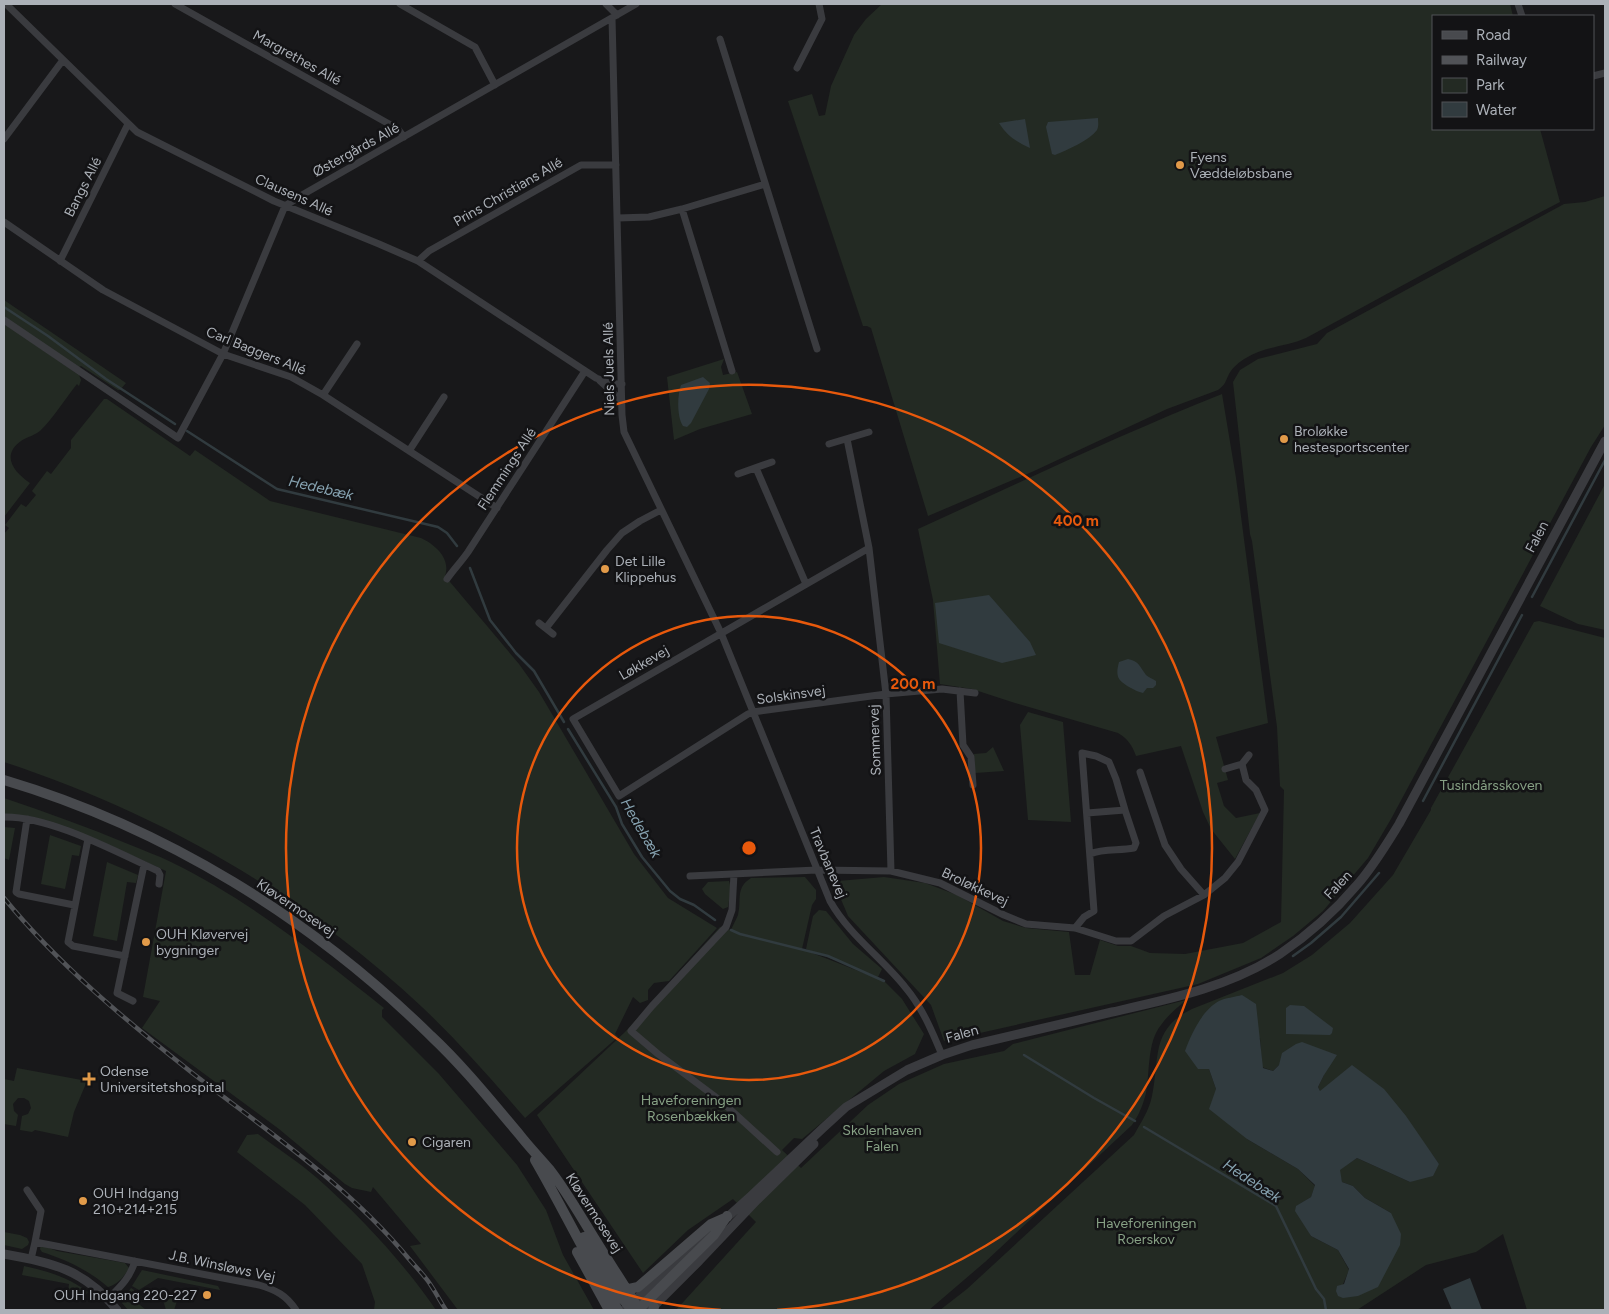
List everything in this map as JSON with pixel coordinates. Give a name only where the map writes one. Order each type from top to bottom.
[{"type":"main road","name":"Kløvermosevej","points":[[4,780],[78,805],[155,840],[236,884],[329,946],[366,977],[419,1024],[491,1100],[550,1171],[576,1209],[625,1289],[631,1309]]},
{"type":"main road","name":"Kløvermosevej","points":[[520,1136],[560,1204],[591,1263],[631,1309]]},
{"type":"main road","points":[[560,1204],[566,1229],[589,1275],[610,1310]]},
{"type":"main road","points":[[625,1289],[638,1286],[711,1224],[728,1216]]},
{"type":"main road","points":[[631,1309],[714,1235],[728,1216]]},
{"type":"street","name":"Clausens Allé","points":[[6,4],[128,124],[148,138],[285,206],[418,262],[596,378],[622,401]]},
{"type":"street","name":"Margrethes Allé","points":[[175,4],[398,129],[404,137]]},
{"type":"street","points":[[400,4],[474,47],[495,85]]},
{"type":"street","points":[[608,4],[614,16]]},
{"type":"street","name":"Østergårds Allé","points":[[285,206],[636,4]]},
{"type":"street","points":[[797,68],[822,19],[819,4]]},
{"type":"street","name":"Niels Juels Allé","points":[[614,16],[623,426],[626,437],[720,633],[753,712]]},
{"type":"street","points":[[720,39],[817,349]]},
{"type":"street","points":[[4,139],[63,60]]},
{"type":"street","name":"Bangs Allé","points":[[60,261],[128,124]]},
{"type":"street","name":"Prins Christians Allé","points":[[418,262],[429,252],[581,165],[616,165]]},
{"type":"street","points":[[618,218],[649,217],[765,184]]},
{"type":"street","points":[[4,320],[178,438],[223,354],[285,206]]},
{"type":"street","points":[[682,209],[732,371]]},
{"type":"street","name":"Carl Baggers Allé","points":[[4,222],[103,290],[223,354],[291,376],[497,508]]},
{"type":"street","points":[[323,396],[357,344]]},
{"type":"street","name":"Flemmings Allé","points":[[447,578],[454,568],[459,565],[497,508],[585,371]]},
{"type":"street","name":"Clausens Allé","points":[[596,378],[611,384],[622,384]]},
{"type":"street","points":[[409,451],[444,397]]},
{"type":"street","points":[[829,444],[869,432]]},
{"type":"street","points":[[847,439],[869,548]]},
{"type":"street","name":"Falen","points":[[728,1216],[846,1107],[907,1070],[942,1054],[972,1045],[1161,1001],[1214,986],[1246,972],[1278,954],[1306,934],[1334,910],[1357,886],[1399,824],[1605,441]]},
{"type":"street","points":[[738,474],[772,462]]},
{"type":"street","points":[[756,468],[806,584]]},
{"type":"street","points":[[546,628],[622,533],[661,510]]},
{"type":"street","name":"Løkkevej","points":[[618,796],[573,719],[869,548]]},
{"type":"street","name":"Sommervej","points":[[869,548],[886,694],[890,872]]},
{"type":"street","points":[[539,623],[553,634]]},
{"type":"street","name":"Solskinsvej","points":[[618,796],[753,712],[942,688],[975,693]]},
{"type":"street","points":[[960,690],[963,745],[971,757],[974,785]]},
{"type":"street","name":"Travbanevej","points":[[753,712],[816,870],[838,916],[856,937],[906,987],[926,1018],[942,1054]]},
{"type":"street","points":[[1075,928],[1084,917],[1094,911],[1082,753],[1096,756],[1109,762],[1136,843],[1134,848],[1100,850],[1090,854]]},
{"type":"street","points":[[1225,768],[1242,764],[1250,754]]},
{"type":"street","name":"Broløkkevej","points":[[690,876],[816,870],[890,872],[940,883],[1026,924],[1075,928],[1116,941],[1131,940],[1164,916],[1204,896],[1225,878],[1238,862],[1265,810],[1256,790],[1246,780],[1242,764]]},
{"type":"street","points":[[1140,772],[1165,845],[1181,869],[1204,896]]},
{"type":"street","points":[[1087,813],[1125,810]]},
{"type":"street","points":[[4,817],[45,823],[88,839],[159,872],[159,884]]},
{"type":"street","points":[[27,820],[16,892],[74,905]]},
{"type":"street","points":[[88,839],[68,944],[125,956]]},
{"type":"street","points":[[133,1001],[117,993],[144,864]]},
{"type":"street","points":[[734,874],[732,910],[726,926],[631,1031],[658,1054],[721,1101],[777,1152]]},
{"type":"street","name":"Falen","points":[[652,1309],[826,1131],[874,1090]]},
{"type":"street","points":[[27,1190],[41,1211],[31,1259]]},
{"type":"street","name":"J.B. Winsløws Vej","points":[[35,1242],[276,1290],[296,1310]]},
{"type":"street","points":[[4,1254],[65,1268],[96,1287],[117,1310]]},
{"type":"street","points":[[108,1299],[131,1275],[135,1262]]},
{"type":"green space","name":"Fyens Væddeløbsbane","points":[[882,4],[1510,4],[1513,15],[1432,15],[1432,130],[1540,130],[1560,202],[1306,338],[1253,354],[1232,369],[1224,384],[1218,390],[1167,409],[1034,471],[928,516],[871,328],[863,326],[788,101],[812,94],[819,116],[825,115],[831,86],[854,35],[866,19]]},
{"type":"green space","points":[[1605,196],[1605,425],[1591,447],[1391,819],[1368,858],[1323,911],[1293,936],[1261,958],[1198,984],[944,1041],[931,1005],[848,916],[835,885],[838,881],[884,877],[925,883],[957,895],[1003,921],[1026,928],[1069,932],[1075,975],[1090,975],[1100,940],[1118,946],[1131,946],[1150,953],[1185,954],[1243,943],[1281,922],[1284,790],[1280,786],[1277,727],[1250,534],[1233,382],[1240,370],[1258,359],[1317,344],[1327,333],[1564,204],[1585,202]]},
{"type":"green space","points":[[4,300],[126,383],[118,390],[81,366],[77,368],[4,318]]},
{"type":"green space","points":[[4,323],[79,375],[81,380],[79,386],[77,384],[41,430],[21,441],[11,452],[12,464],[15,469],[30,483],[4,517]]},
{"type":"green space","points":[[724,359],[721,367],[723,375],[737,372],[752,414],[700,429],[674,440],[667,377]]},
{"type":"green space","points":[[1222,394],[1236,478],[1268,723],[1216,737],[1228,780],[1217,783],[1224,806],[1236,818],[1260,813],[1235,859],[1211,829],[1203,812],[1181,746],[1136,756],[1129,743],[1118,733],[972,689],[940,684],[933,600],[918,529],[1107,443]]},
{"type":"green space","points":[[104,399],[107,399],[190,456],[195,450],[270,501],[421,538],[432,544],[444,558],[446,564],[445,576],[519,664],[539,692],[634,854],[668,898],[717,928],[669,981],[654,983],[648,990],[648,1000],[640,1003],[633,997],[615,1034],[618,1037],[525,1118],[488,1075],[422,1007],[376,966],[278,894],[227,862],[173,832],[118,806],[4,762],[4,534],[9,528],[5,525],[21,504],[26,507],[36,495],[32,491],[47,471],[51,474],[71,448],[71,440]]},
{"type":"green space","points":[[1605,484],[1605,630],[1578,624],[1540,606]]},
{"type":"green space","points":[[1539,621],[1605,638],[1605,1310],[1527,1310],[1503,1234],[1476,1252],[1426,1265],[1357,1310],[940,1310],[967,1289],[1134,1135],[1151,1101],[1159,1046],[1169,1026],[1192,1009],[1283,973],[1312,955],[1350,923],[1393,875],[1431,810],[1534,622]],"holes":[[[1260,1038],[1262,1067],[1273,1071],[1279,1065],[1324,1075],[1318,1087],[1320,1091],[1423,1142],[1439,1164],[1410,1182],[1357,1158],[1339,1170],[1342,1182],[1353,1186],[1365,1198],[1391,1213],[1338,1296],[1349,1270],[1338,1250],[1311,1236],[1297,1206],[1311,1197],[1315,1186],[1298,1169],[1247,1139],[1216,1089],[1209,1069]]]},
{"type":"green space","points":[[1028,712],[1063,722],[1071,822],[1028,820],[1020,725]]},
{"type":"green space","points":[[993,747],[1004,771],[975,773],[974,754],[986,753]]},
{"type":"green space","points":[[4,798],[166,859],[200,877],[228,893],[281,929],[384,1008],[382,1010],[382,1017],[439,1074],[517,1165],[546,1210],[563,1255],[594,1310],[458,1310],[410,1246],[421,1244],[373,1187],[371,1192],[352,1188],[345,1184],[279,1129],[142,1028],[160,1001],[143,997],[166,871],[98,840],[4,815]]},
{"type":"green space","points":[[4,827],[15,828],[9,860],[4,858]]},
{"type":"green space","points":[[50,835],[81,846],[79,856],[72,855],[65,889],[41,884]]},
{"type":"green space","points":[[107,862],[138,875],[136,883],[127,882],[117,941],[93,936]]},
{"type":"green space","name":"Haveforeningen Rosenbækken","points":[[805,877],[816,890],[816,899],[812,905],[802,949],[884,981],[902,999],[924,1034],[915,1054],[884,1071],[802,1139],[794,1138],[782,1150],[801,1168],[868,1105],[899,1084],[944,1064],[1004,1051],[1013,1044],[1186,1000],[1167,1018],[1156,1032],[1151,1048],[1146,1093],[1132,1125],[985,1262],[929,1310],[676,1310],[756,1222],[733,1199],[688,1230],[643,1273],[537,1115],[625,1032],[720,927],[731,930],[738,915],[741,890],[746,882],[751,878]]},
{"type":"green space","points":[[729,881],[731,888],[728,907],[723,909],[705,894],[702,889],[708,882]]},
{"type":"green space","points":[[819,910],[826,911],[853,944],[882,969],[878,977],[806,949],[813,916]]},
{"type":"green space","points":[[17,1068],[87,1081],[74,1112],[68,1137],[35,1130],[32,1132],[20,1130],[22,1116],[28,1114],[31,1108],[29,1101],[24,1098],[18,1098],[13,1104],[14,1111],[18,1115],[16,1126],[4,1124],[4,1079],[14,1081]]},
{"type":"green space","points":[[258,1134],[310,1172],[350,1208],[395,1257],[436,1310],[374,1310],[375,1302],[362,1264],[305,1205],[237,1152],[247,1135]]},
{"type":"green space","points":[[4,1232],[27,1238],[28,1245],[22,1249],[4,1245]]},
{"type":"green space","points":[[41,1245],[57,1251],[125,1263],[129,1268],[120,1280],[108,1287],[93,1275],[77,1266],[42,1252],[40,1249]]},
{"type":"green space","points":[[24,1266],[57,1275],[73,1282],[88,1292],[87,1294],[68,1292],[69,1284],[22,1275]]},
{"type":"green space","points":[[142,1270],[218,1286],[220,1290],[158,1278],[139,1290],[132,1286]]},
{"type":"green space","points":[[131,1288],[134,1290],[136,1302],[145,1310],[128,1310],[122,1303]]},
{"type":"green space","points":[[162,1293],[187,1298],[177,1301],[174,1310],[166,1310],[164,1303],[157,1296]]},
{"type":"water","points":[[1098,118],[1097,130],[1094,134],[1066,150],[1055,155],[1052,154],[1046,127],[1048,122]]},
{"type":"water","points":[[1025,119],[1030,148],[1005,132],[999,123]]},
{"type":"water","points":[[703,377],[710,383],[709,389],[691,423],[687,427],[683,426],[678,406],[681,385]]},
{"type":"water","points":[[989,595],[1030,642],[1036,655],[1002,663],[939,643],[935,603]]},
{"type":"water","points":[[1128,659],[1137,663],[1146,675],[1156,681],[1156,685],[1153,688],[1147,688],[1143,693],[1138,692],[1120,681],[1117,671],[1119,662]]},
{"type":"water","points":[[1242,995],[1256,1004],[1263,1068],[1273,1071],[1279,1065],[1282,1053],[1302,1042],[1337,1055],[1318,1087],[1320,1091],[1352,1065],[1384,1089],[1406,1116],[1439,1164],[1433,1176],[1410,1182],[1357,1158],[1340,1170],[1342,1182],[1353,1186],[1365,1198],[1391,1213],[1401,1234],[1400,1245],[1378,1287],[1358,1296],[1343,1298],[1338,1296],[1337,1286],[1344,1284],[1349,1269],[1338,1250],[1311,1236],[1295,1211],[1296,1206],[1311,1197],[1315,1185],[1298,1169],[1247,1139],[1209,1109],[1216,1089],[1209,1069],[1198,1069],[1185,1051],[1194,1031],[1207,1010],[1219,1001]]},
{"type":"water","points":[[1290,1005],[1304,1006],[1333,1028],[1332,1033],[1330,1035],[1286,1034],[1286,1008]]},
{"type":"water","points":[[1470,1278],[1482,1310],[1452,1310],[1443,1289]]},
{"type":"waterway","name":"Hedebæk","points":[[4,307],[48,336],[106,379],[175,424]]},
{"type":"waterway","name":"Hedebæk","points":[[187,431],[277,489],[438,527],[447,533],[457,546]]},
{"type":"waterway","points":[[1532,597],[1605,460]]},
{"type":"waterway","name":"Hedebæk","points":[[470,568],[490,620],[516,653],[534,671],[564,722]]},
{"type":"waterway","points":[[1423,801],[1522,615]]},
{"type":"waterway","name":"Hedebæk","points":[[568,729],[616,807],[622,824],[642,857],[670,891],[715,920]]},
{"type":"waterway","points":[[1293,956],[1341,917],[1379,873]]},
{"type":"waterway","name":"Hedebæk","points":[[731,930],[740,934],[828,956],[884,981]]},
{"type":"waterway","name":"Hedebæk","points":[[1024,1055],[1135,1121]]},
{"type":"waterway","name":"Hedebæk","points":[[1144,1127],[1276,1206],[1316,1289],[1324,1299],[1326,1310]]},
{"type":"railway","points":[[4,898],[69,968],[141,1032],[277,1137],[333,1182],[359,1206],[423,1275],[446,1310]]},
{"type":"place","name":"Fyens Væddeløbsbane","points":[[1180,165]]},
{"type":"place","name":"Broløkke hestesportscenter","points":[[1284,439]]},
{"type":"place","name":"Det Lille Klippehus","points":[[605,569]]},
{"type":"place","name":"OUH Kløvervej bygninger","points":[[146,942]]},
{"type":"place","name":"Odense Universitetshospital","points":[[89,1079]]},
{"type":"place","name":"Cigaren","points":[[412,1142]]},
{"type":"place","name":"OUH Indgang 210+214+215","points":[[83,1201]]},
{"type":"place","name":"OUH Indgang 220-227","points":[[207,1295]]},
{"type":"park label","name":"Tusindårsskoven","points":[[1491,785]]},
{"type":"park label","name":"Skolenhaven Falen","points":[[882,1138]]},
{"type":"park label","name":"Haveforeningen Roerskov","points":[[1146,1232]]}]
